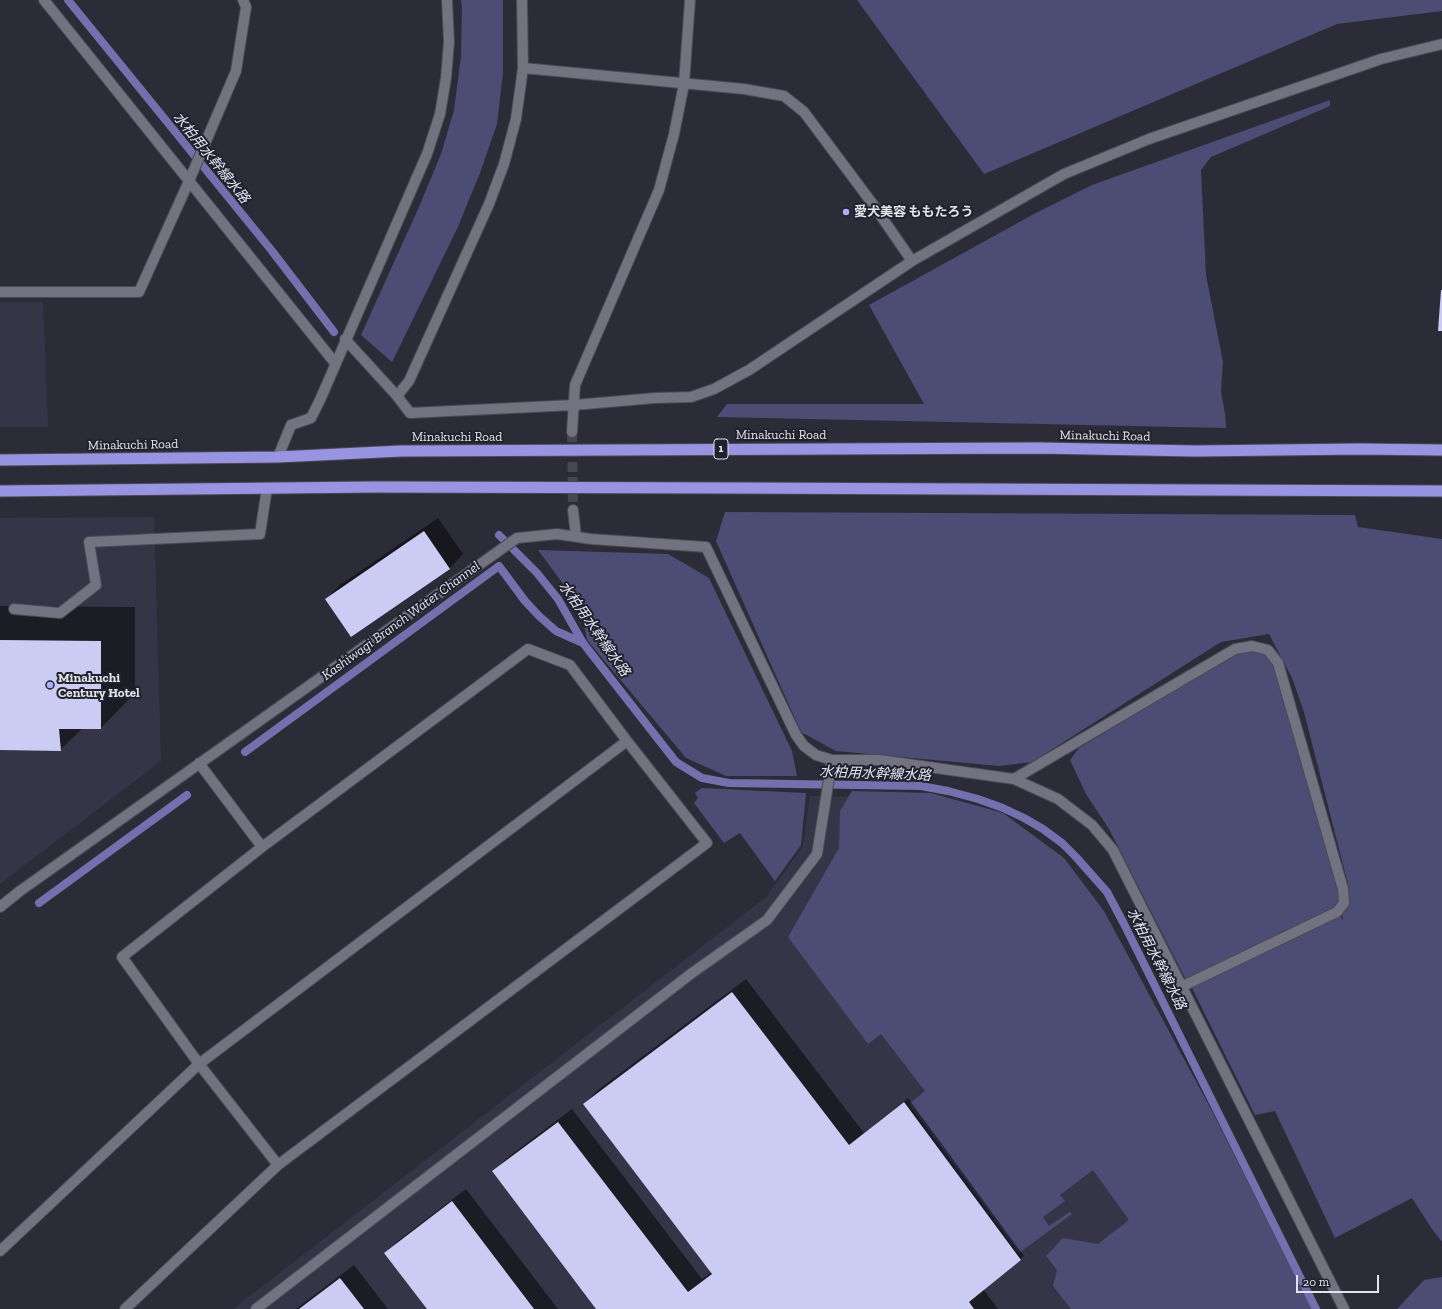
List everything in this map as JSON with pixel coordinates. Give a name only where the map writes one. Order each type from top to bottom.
[{"type":"highway","name":"Minakuchi Road","points":[[0,460],[278,457],[401,451],[1015,448],[1195,451],[1359,449],[1442,450]]},
{"type":"highway","points":[[0,491],[267,488],[741,488],[1442,491]]},
{"type":"street","points":[[44,0],[191,178],[335,363]]},
{"type":"street","points":[[0,292],[139,292],[191,178],[236,71],[246,7],[243,0]]},
{"type":"street","points":[[278,457],[291,425],[311,418],[320,400],[427,154],[440,114],[446,78],[449,42],[447,0]]},
{"type":"street","points":[[397,396],[409,381],[489,204],[504,164],[516,119],[523,68],[522,0]]},
{"type":"street","points":[[572,432],[574,385],[659,190],[674,134],[684,84],[690,0]]},
{"type":"street","points":[[345,340],[397,396],[410,413],[691,397],[714,389],[749,370],[912,261],[1064,174],[1142,142],[1381,59],[1442,44]]},
{"type":"street","points":[[523,68],[744,89],[784,96],[804,112],[872,203],[912,261]]},
{"type":"street","points":[[14,609],[60,613],[96,585],[90,542],[260,534],[267,488]]},
{"type":"street","points":[[573,510],[576,536]]},
{"type":"street","points":[[0,908],[20,891],[517,538],[557,534],[591,539],[706,548],[796,735],[804,746],[816,755],[832,760],[879,760],[1014,779],[1058,799],[1092,825],[1112,850],[1344,1309]]},
{"type":"street","points":[[1014,779],[1235,649],[1252,646],[1268,650],[1278,664],[1343,889],[1344,903],[1337,912],[1181,987]]},
{"type":"street","points":[[125,1309],[278,1165],[707,843],[570,665],[528,649],[262,847],[122,957],[199,1064],[278,1165]]},
{"type":"street","points":[[0,1251],[199,1064],[627,741]]},
{"type":"street","points":[[256,1309],[692,973],[767,920],[817,854],[832,760]]},
{"type":"street","points":[[199,763],[262,847]]},
{"type":"shaded area","points":[[461,0],[503,0],[503,73],[497,124],[480,173],[457,229],[392,362],[361,335],[419,207],[441,154],[454,110],[461,56]]},
{"type":"shaded area","points":[[857,0],[1442,0],[1442,11],[1337,24],[984,174]]},
{"type":"shaded area","points":[[1330,100],[1330,106],[1211,157],[1201,170],[1206,275],[1223,362],[1221,391],[1226,428],[717,417],[727,404],[924,404],[869,305],[1034,214],[1092,185]]},
{"type":"shaded area","points":[[0,302],[43,302],[48,427],[0,427]]},
{"type":"shaded area","points":[[725,512],[1355,515],[1358,527],[1442,539],[1442,1242],[1412,1198],[1335,1238],[1275,1111],[1255,1115],[1192,988],[1340,915],[1343,921],[1342,913],[1349,888],[1304,712],[1292,678],[1269,634],[1221,642],[1032,762],[999,766],[836,751],[801,732],[716,541]]},
{"type":"shaded area","points":[[154,517],[161,761],[0,884],[0,518]]},
{"type":"shaded area","points":[[538,550],[668,554],[709,578],[792,751],[797,776],[726,776],[686,758],[587,640],[581,608]]},
{"type":"shaded area","points":[[1250,649],[1267,654],[1274,665],[1339,890],[1341,902],[1334,909],[1186,980],[1109,829],[1086,794],[1070,760],[1079,748],[1236,653]]},
{"type":"shaded area","points":[[702,788],[806,793],[801,845],[775,881],[740,833],[724,843],[694,803],[698,798],[695,793]]},
{"type":"shaded area","points":[[852,791],[931,793],[1003,813],[1064,858],[1104,911],[1211,1109],[1312,1309],[1071,1309],[1053,1286],[1057,1270],[1046,1256],[1063,1238],[1098,1244],[1129,1220],[1093,1170],[1060,1195],[1065,1201],[1043,1217],[1049,1226],[1070,1212],[1072,1214],[1019,1253],[909,1104],[925,1091],[881,1034],[868,1044],[788,937],[839,848],[840,811]]},
{"type":"shaded area","points":[[810,796],[931,798],[1303,1309],[233,1309],[766,897],[803,846]]},
{"type":"shaded area","points":[[1442,1277],[1442,1309],[1397,1309],[1424,1280]]},
{"type":"building","points":[[1441,290],[1442,331],[1438,331]]},
{"type":"building","points":[[424,531],[450,569],[351,637],[325,599]]},
{"type":"building","name":"Minakuchi Century Hotel","points":[[0,640],[101,641],[101,729],[59,729],[61,751],[0,750]]},
{"type":"building","points":[[732,992],[849,1145],[904,1102],[1021,1260],[969,1302],[974,1309],[596,1309],[492,1171],[558,1122],[688,1292],[712,1274],[583,1104]]},
{"type":"building","points":[[452,1201],[534,1309],[427,1309],[384,1253]]},
{"type":"building","points":[[340,1278],[364,1309],[299,1309]]},
{"type":"waterway","name":"水柏用水幹線水路","points":[[68,0],[272,251],[334,332]]},
{"type":"waterway","name":"水柏用水幹線水路","points":[[499,535],[537,573],[558,599],[583,643],[676,762],[702,778],[729,783],[921,786],[978,799],[1003,808],[1043,829],[1062,843],[1107,892],[1316,1309]]},
{"type":"waterway","name":"Kashiwagi Branch Water Channel","points":[[245,752],[499,566],[525,601],[539,616],[556,631],[583,643]]},
{"type":"waterway","name":"Kashiwagi Branch Water Channel","points":[[39,903],[187,795]]},
{"type":"tunnel","points":[[572,432],[573,510]]},
{"type":"place","name":"愛犬美容 ももたろう","points":[[846,212]]},
{"type":"place","name":"Minakuchi Century Hotel","points":[[50,685]]}]
